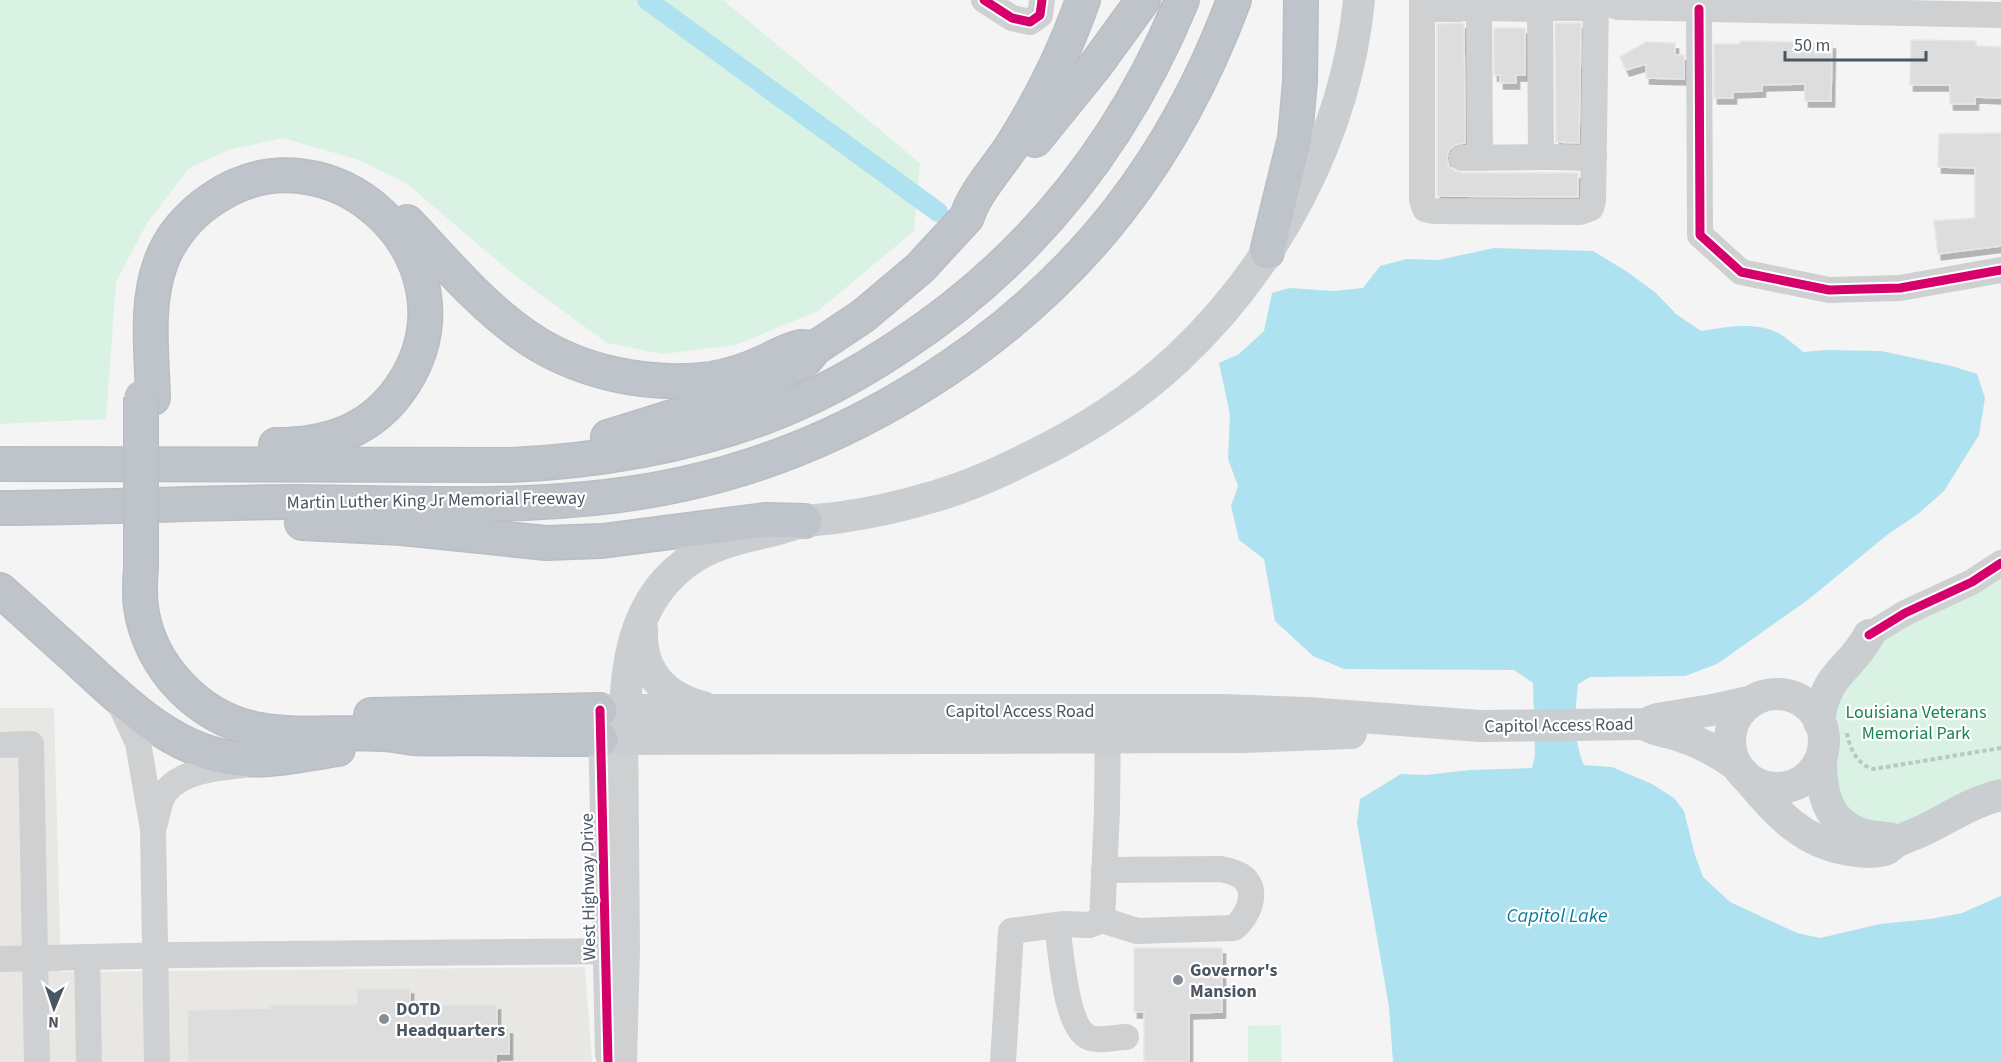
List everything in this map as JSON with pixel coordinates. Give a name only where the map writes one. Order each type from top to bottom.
[{"type":"highway","points":[[967,217],[969,207],[1002,163],[1046,88],[1083,0]]},
{"type":"highway","points":[[511,465],[562,448],[644,427],[717,403],[773,378],[806,359],[814,348],[881,302],[934,254],[967,217],[977,213],[1095,66],[1143,0]]},
{"type":"highway","name":"Martin Luther King Jr Memorial Freeway","points":[[0,463],[511,465],[556,463],[669,445],[735,427],[765,416],[828,388],[918,334],[956,306],[1026,244],[1068,196],[1125,116],[1155,61],[1182,0]]},
{"type":"highway","name":"Martin Luther King Jr Memorial Freeway","points":[[0,508],[79,508],[243,502],[505,503],[580,500],[682,484],[739,470],[807,444],[883,407],[947,368],[997,333],[1067,267],[1119,210],[1154,160],[1197,86],[1221,35],[1234,0]]},
{"type":"highway","points":[[1267,252],[1295,138],[1300,81],[1301,0]]},
{"type":"highway","points":[[147,398],[141,288],[147,263],[157,242],[177,213],[208,185],[245,168],[270,163],[294,162],[321,167],[345,174],[366,186],[391,205],[493,310],[519,332],[552,351],[598,370],[659,381],[703,380],[741,371],[800,347],[814,348]]},
{"type":"highway","points":[[0,463],[172,445],[294,445],[330,439],[347,433],[375,416],[406,380],[419,353],[425,319],[425,303],[420,276],[410,250],[396,229],[376,208],[351,191],[330,182],[303,176],[265,177],[240,184],[215,196],[183,225],[167,248],[157,274],[152,306],[147,398],[147,566],[141,607],[155,652],[173,679],[196,702],[210,712],[243,726],[273,732],[382,734],[414,738]]},
{"type":"highway","points":[[79,508],[242,520],[402,528],[546,543],[602,541],[765,520],[805,521]]},
{"type":"highway","points":[[147,566],[159,628],[172,655],[189,676],[206,691],[243,709],[281,715],[613,725]]},
{"type":"highway","points":[[0,590],[117,696],[152,723],[191,746],[206,752],[241,759],[284,758],[414,738],[613,725]]},
{"type":"main road","points":[[613,725],[630,654],[642,617],[657,591],[683,565],[696,556],[735,539],[805,521],[887,509],[928,499],[1001,471],[1072,435],[1121,403],[1176,360],[1221,312],[1267,252],[1300,195],[1323,144],[1346,71],[1358,8]]},
{"type":"main road","points":[[642,617],[642,651],[651,673],[658,682],[679,698],[692,705],[715,711]]},
{"type":"main road","points":[[1788,695],[1853,638],[1869,634]]},
{"type":"main road","points":[[1833,727],[1822,703],[1826,691],[1839,671],[1862,648],[1869,634]]},
{"type":"main road","points":[[1833,727],[1801,701],[1788,695],[1765,694],[1748,702],[1739,712],[1730,731],[1729,745],[1739,769],[1782,816],[1812,839],[1834,848],[1868,852],[1888,849],[1895,842],[1914,836],[1968,807],[2001,795]]},
{"type":"main road","name":"Capitol Access Road","points":[[613,725],[715,711],[1108,724],[1286,736],[1358,733],[1439,724],[1480,726],[1645,724],[1657,719],[1748,702]]},
{"type":"main road","name":"Capitol Access Road","points":[[613,725],[1108,724]]},
{"type":"main road","points":[[1645,724],[1656,730],[1685,737],[1718,752],[1766,787],[1789,787],[1810,776],[1821,759]]},
{"type":"main road","points":[[1833,727],[1823,734],[1821,759],[1822,787],[1827,803],[1846,826],[1860,834],[1879,838],[1888,837],[1895,842]]},
{"type":"street","points":[[984,0],[1012,18],[1023,22],[1039,10]]},
{"type":"street","points":[[1606,4],[1594,158],[1593,201],[1590,208],[1580,212],[1434,212],[1425,209],[1422,200],[1422,4],[1467,8],[1547,9],[1606,4],[1700,9],[1888,6],[2001,15]]},
{"type":"street","points":[[1467,8],[1467,157]]},
{"type":"street","points":[[1547,9],[1547,157]]},
{"type":"street","points":[[1700,9],[1700,235],[1741,272],[1829,290],[1900,288],[2001,270]]},
{"type":"street","points":[[1423,158],[1594,158]]},
{"type":"street","points":[[1869,634],[1905,613],[1972,582],[2001,563]]},
{"type":"street","points":[[117,696],[138,743],[153,829],[157,1062]]},
{"type":"street","points":[[1102,920],[1108,724]]},
{"type":"street","name":"West Highway Drive","points":[[613,725],[617,951],[624,1062]]},
{"type":"street","points":[[0,745],[31,744],[37,1062]]},
{"type":"street","points":[[153,829],[161,800],[166,791],[184,778],[204,771],[284,758]]},
{"type":"street","points":[[1003,1062],[1011,931],[1089,925],[1102,920],[1137,931],[1234,928],[1244,920],[1250,909],[1251,892],[1248,884],[1237,873],[1221,869],[1104,870]]},
{"type":"street","points":[[1057,926],[1069,1009],[1081,1033],[1090,1039],[1126,1037]]},
{"type":"street","points":[[0,959],[617,951]]},
{"type":"street","name":"West Highway Drive","points":[[608,1062],[617,951]]},
{"type":"street","points":[[87,957],[89,1062]]},
{"type":"path","points":[[1833,727],[1849,742],[1863,765],[1874,769],[2001,748]]},
{"type":"shaded area","points":[[0,708],[54,708],[61,972],[585,967],[592,1062],[0,1062]]},
{"type":"green space","points":[[0,0],[723,0],[920,163],[914,231],[818,311],[735,345],[663,354],[607,343],[514,275],[406,183],[359,160],[283,138],[231,149],[189,168],[147,223],[116,282],[106,419],[0,424]]},
{"type":"green space","name":"Louisiana Veterans Memorial Park","points":[[2001,577],[2001,779],[1897,830],[1845,816],[1829,764],[1833,748],[1830,715],[1844,676],[1892,633]]},
{"type":"green space","points":[[1281,1025],[1282,1062],[1248,1062],[1248,1026]]},
{"type":"water","name":"Capitol Lake","points":[[1494,248],[1593,251],[1656,293],[1676,314],[1701,331],[1741,326],[1761,327],[1780,334],[1803,352],[1881,351],[1952,366],[1977,374],[1985,398],[1979,435],[1944,491],[1918,514],[1887,535],[1809,599],[1717,664],[1685,676],[1590,677],[1578,684],[1576,725],[1580,756],[1584,765],[1612,767],[1652,784],[1674,798],[1684,811],[1703,877],[1730,902],[1797,933],[1820,938],[1880,924],[1930,919],[1962,913],[2001,896],[2001,1062],[1393,1062],[1389,1007],[1357,823],[1360,799],[1401,774],[1426,775],[1470,770],[1532,768],[1535,755],[1533,683],[1514,670],[1344,669],[1313,656],[1275,621],[1264,559],[1239,540],[1231,506],[1238,486],[1228,459],[1230,415],[1219,363],[1239,354],[1264,331],[1272,293],[1289,288],[1334,291],[1363,288],[1380,266],[1406,259],[1438,260]]},
{"type":"building","points":[[1464,23],[1465,143],[1455,145],[1449,150],[1447,158],[1449,166],[1462,173],[1578,173],[1578,197],[1437,196],[1437,24]]},
{"type":"building","points":[[1555,23],[1581,23],[1579,143],[1556,142]]},
{"type":"building","points":[[1494,28],[1525,28],[1525,75],[1516,75],[1516,83],[1500,83],[1500,75],[1494,75]]},
{"type":"building","points":[[1911,40],[1976,41],[1976,46],[2001,47],[2001,98],[1975,97],[1975,104],[1950,104],[1950,85],[1910,85]]},
{"type":"building","points":[[1740,41],[1832,43],[1831,101],[1805,101],[1805,84],[1762,85],[1762,91],[1733,92],[1733,98],[1714,98],[1714,44],[1740,44]]},
{"type":"building","points":[[1646,42],[1675,43],[1675,55],[1684,55],[1684,79],[1646,78],[1646,64],[1626,70],[1620,57]]},
{"type":"building","points":[[2001,133],[2001,246],[1938,254],[1934,221],[1975,218],[1975,168],[1938,167],[1939,134]]},
{"type":"building","name":"Governor's Mansion","points":[[1134,948],[1222,948],[1222,1012],[1189,1013],[1189,1061],[1144,1061],[1144,1012],[1134,1012]]},
{"type":"building","name":"DOTD Headquarters","points":[[410,988],[410,1005],[497,1004],[497,1028],[509,1028],[509,1054],[496,1054],[496,1062],[188,1062],[187,1010],[270,1008],[270,1005],[357,1004],[357,989]]},
{"type":"waterway","points":[[647,0],[938,212]]},
{"type":"cycle path","points":[[984,0],[1012,18],[1030,22],[1040,15],[1042,0]]},
{"type":"cycle path","points":[[1699,9],[1700,235],[1741,272],[1829,290],[1900,288],[2001,270]]},
{"type":"cycle path","points":[[1869,635],[1905,613],[1972,582],[2001,563]]},
{"type":"cycle path","points":[[600,710],[608,1062]]},
{"type":"place","name":"Governor's Mansion","points":[[1178,980]]},
{"type":"place","name":"DOTD Headquarters","points":[[384,1019]]}]
